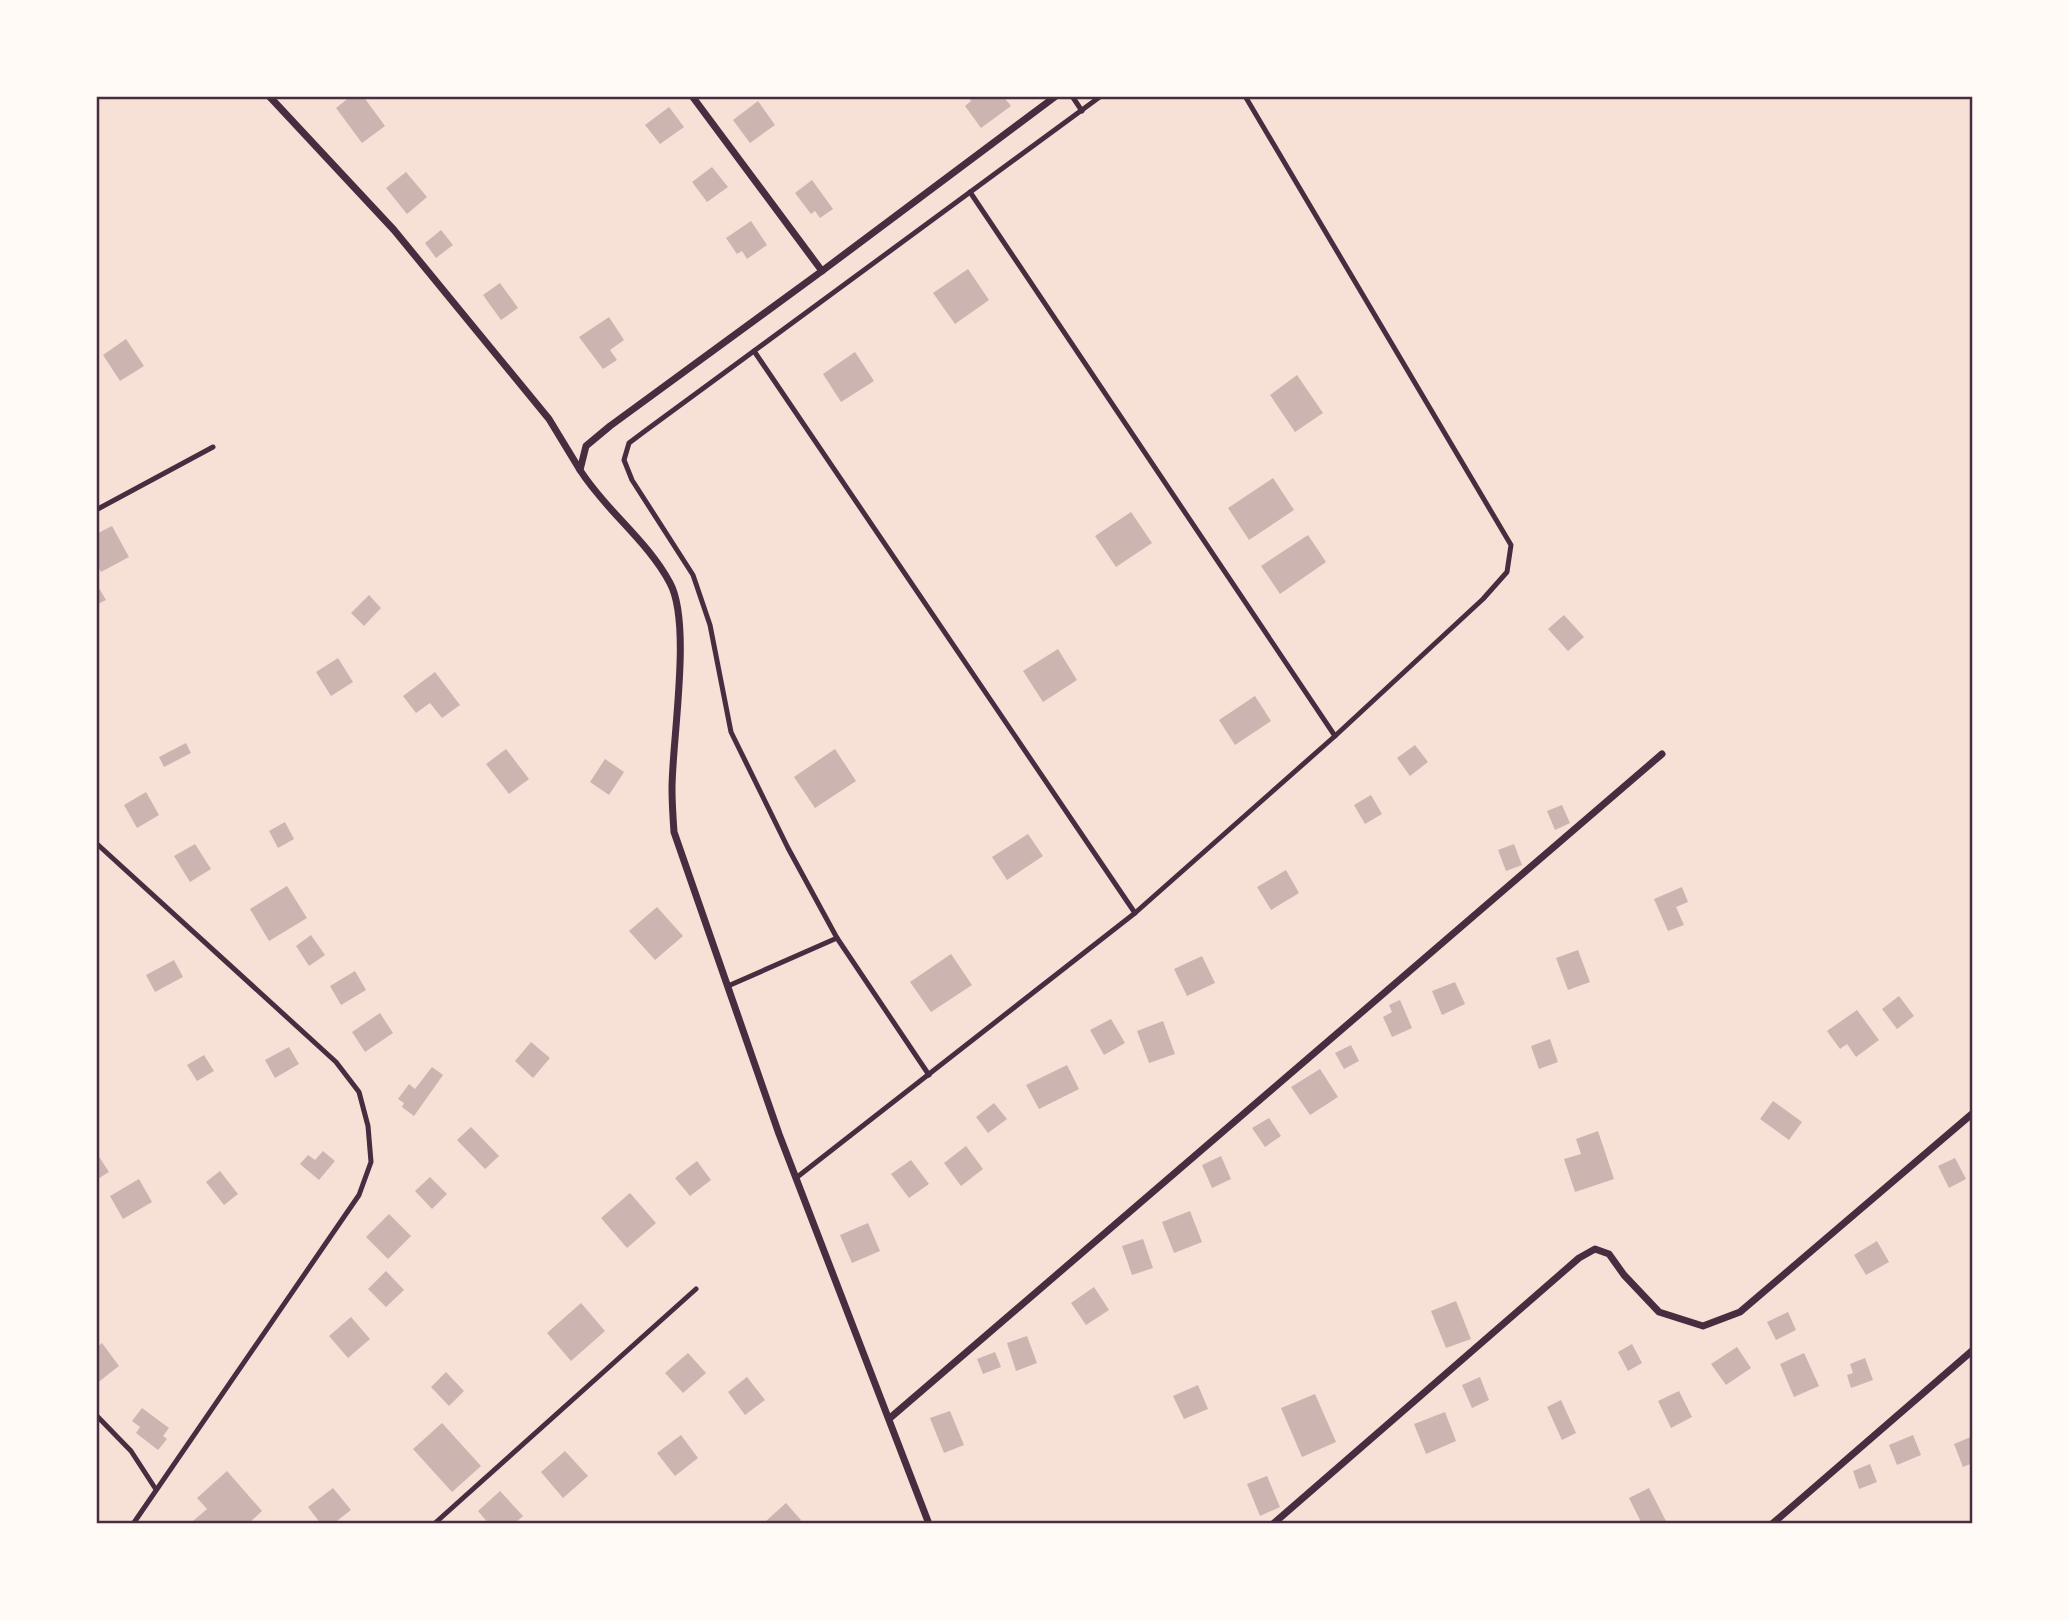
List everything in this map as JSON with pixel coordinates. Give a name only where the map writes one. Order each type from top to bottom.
[{"type":"street","points":[[269,96],[394,230],[549,419],[594,493],[653,556],[671,585],[679,616],[679,671],[672,789],[674,832],[796,1178],[929,1524]]},
{"type":"street","points":[[692,96],[822,271]]},
{"type":"street","points":[[580,470],[586,446],[610,426],[1056,96]]},
{"type":"street","points":[[890,1418],[1662,754]]},
{"type":"street","points":[[1273,1524],[1579,1258],[1595,1249],[1609,1254],[1624,1275],[1659,1312],[1703,1326],[1740,1312],[1973,1113]]},
{"type":"street","points":[[1772,1524],[1973,1350]]},
{"type":"lane","points":[[1072,96],[1082,111]]},
{"type":"lane","points":[[929,1075],[837,938],[788,848],[731,732],[710,625],[693,575],[632,480],[624,460],[629,443],[1101,96]]},
{"type":"lane","points":[[796,1178],[1135,913],[1335,736],[1483,599],[1507,572],[1511,545],[1245,96]]},
{"type":"lane","points":[[970,192],[1335,736]]},
{"type":"lane","points":[[754,351],[1135,913]]},
{"type":"lane","points":[[96,510],[213,447]]},
{"type":"lane","points":[[96,843],[336,1062],[359,1092],[368,1126],[371,1162],[359,1195],[155,1488],[133,1524]]},
{"type":"lane","points":[[728,986],[837,938]]},
{"type":"lane","points":[[434,1524],[696,1289]]},
{"type":"lane","points":[[96,1415],[131,1451],[155,1488]]},
{"type":"building","points":[[351,96],[363,96],[385,126],[362,143],[336,108]]},
{"type":"building","points":[[968,96],[1003,96],[1011,106],[981,128],[965,106],[971,101]]},
{"type":"building","points":[[758,101],[775,125],[750,143],[733,120]]},
{"type":"building","points":[[669,107],[684,127],[660,144],[645,125]]},
{"type":"building","points":[[712,167],[728,187],[707,202],[692,182]]},
{"type":"building","points":[[406,172],[427,197],[407,214],[386,188]]},
{"type":"building","points":[[812,180],[833,209],[820,218],[815,211],[811,214],[795,193]]},
{"type":"building","points":[[751,221],[767,245],[747,259],[742,251],[737,254],[726,238]]},
{"type":"building","points":[[441,230],[453,245],[436,258],[425,243]]},
{"type":"building","points":[[968,269],[989,300],[955,324],[933,293]]},
{"type":"building","points":[[500,283],[518,308],[501,320],[483,295]]},
{"type":"building","points":[[609,317],[624,340],[610,350],[617,360],[603,369],[579,337]]},
{"type":"building","points":[[126,339],[144,366],[120,381],[103,355]]},
{"type":"building","points":[[855,352],[874,381],[841,402],[823,374]]},
{"type":"building","points":[[1297,375],[1323,413],[1295,432],[1270,395]]},
{"type":"building","points":[[1273,478],[1294,510],[1249,540],[1228,508]]},
{"type":"building","points":[[1131,512],[1152,543],[1116,567],[1095,536]]},
{"type":"building","points":[[112,526],[129,557],[101,572],[96,563],[96,534]]},
{"type":"building","points":[[1308,535],[1326,562],[1280,594],[1261,566]]},
{"type":"building","points":[[96,583],[106,600],[96,605]]},
{"type":"building","points":[[369,595],[381,608],[364,626],[351,613]]},
{"type":"building","points":[[1564,615],[1584,637],[1568,651],[1548,629]]},
{"type":"building","points":[[1058,649],[1077,680],[1043,702],[1023,671]]},
{"type":"building","points":[[338,658],[353,682],[331,696],[316,672]]},
{"type":"building","points":[[435,672],[460,705],[442,718],[430,703],[416,713],[403,696]]},
{"type":"building","points":[[1255,696],[1271,721],[1235,745],[1219,720]]},
{"type":"building","points":[[186,743],[191,753],[164,767],[159,757]]},
{"type":"building","points":[[1415,745],[1428,762],[1410,776],[1397,758]]},
{"type":"building","points":[[506,749],[529,779],[509,794],[486,764]]},
{"type":"building","points":[[835,749],[856,781],[815,808],[794,777]]},
{"type":"building","points":[[605,759],[624,772],[609,795],[590,782]]},
{"type":"building","points":[[146,792],[159,815],[137,828],[124,805]]},
{"type":"building","points":[[1371,795],[1382,814],[1365,824],[1354,805]]},
{"type":"building","points":[[1562,805],[1570,823],[1555,830],[1547,811]]},
{"type":"building","points":[[285,822],[294,839],[278,848],[269,831]]},
{"type":"building","points":[[1028,834],[1043,856],[1007,880],[992,857]]},
{"type":"building","points":[[195,844],[211,869],[190,882],[174,856]]},
{"type":"building","points":[[1514,844],[1522,865],[1506,871],[1498,850]]},
{"type":"building","points":[[1286,870],[1299,893],[1271,910],[1257,887]]},
{"type":"building","points":[[287,886],[307,918],[269,941],[250,909]]},
{"type":"building","points":[[1682,887],[1688,902],[1676,907],[1684,925],[1668,931],[1654,899]]},
{"type":"building","points":[[657,907],[683,936],[655,960],[629,931]]},
{"type":"building","points":[[311,935],[325,955],[309,966],[296,946]]},
{"type":"building","points":[[1578,950],[1590,982],[1568,990],[1556,958]]},
{"type":"building","points":[[951,954],[972,985],[931,1012],[910,982]]},
{"type":"building","points":[[1202,956],[1215,983],[1187,996],[1174,969]]},
{"type":"building","points":[[174,960],[183,977],[155,992],[146,975]]},
{"type":"building","points":[[355,971],[366,990],[341,1005],[330,986]]},
{"type":"building","points":[[1455,982],[1465,1004],[1442,1015],[1432,991]]},
{"type":"building","points":[[1899,996],[1914,1016],[1897,1029],[1882,1009]]},
{"type":"building","points":[[1400,1000],[1412,1028],[1392,1037],[1383,1017],[1392,1012],[1389,1005]]},
{"type":"building","points":[[1857,1010],[1879,1040],[1856,1057],[1847,1044],[1840,1049],[1827,1031]]},
{"type":"building","points":[[380,1013],[393,1033],[365,1052],[352,1032]]},
{"type":"building","points":[[1111,1019],[1125,1043],[1104,1055],[1090,1030]]},
{"type":"building","points":[[1163,1021],[1175,1054],[1149,1063],[1137,1031]]},
{"type":"building","points":[[1550,1039],[1558,1062],[1539,1069],[1531,1046]]},
{"type":"building","points":[[531,1042],[550,1058],[533,1078],[515,1061]]},
{"type":"building","points":[[1351,1045],[1359,1061],[1344,1069],[1335,1053]]},
{"type":"building","points":[[289,1047],[299,1064],[275,1078],[265,1060]]},
{"type":"building","points":[[204,1055],[214,1071],[197,1081],[187,1065]]},
{"type":"building","points":[[1067,1065],[1079,1089],[1039,1109],[1026,1085]]},
{"type":"building","points":[[432,1067],[443,1075],[414,1116],[402,1107],[404,1103],[398,1099],[409,1084],[415,1089]]},
{"type":"building","points":[[1320,1069],[1338,1097],[1310,1115],[1291,1087]]},
{"type":"building","points":[[1773,1101],[1802,1122],[1789,1140],[1760,1119]]},
{"type":"building","points":[[994,1103],[1007,1119],[988,1133],[976,1117]]},
{"type":"building","points":[[1269,1118],[1281,1136],[1265,1147],[1252,1128]]},
{"type":"building","points":[[471,1127],[499,1156],[485,1169],[457,1140]]},
{"type":"building","points":[[1598,1131],[1614,1179],[1575,1192],[1564,1159],[1581,1154],[1576,1139]]},
{"type":"building","points":[[966,1146],[983,1169],[961,1186],[944,1163]]},
{"type":"building","points":[[323,1151],[335,1161],[319,1180],[300,1164],[308,1155],[315,1160]]},
{"type":"building","points":[[96,1152],[109,1172],[96,1180]]},
{"type":"building","points":[[1221,1156],[1231,1179],[1212,1188],[1202,1165]]},
{"type":"building","points":[[1955,1158],[1966,1179],[1949,1188],[1938,1166]]},
{"type":"building","points":[[911,1160],[929,1184],[909,1198],[891,1174]]},
{"type":"building","points":[[697,1161],[711,1180],[690,1196],[675,1178]]},
{"type":"building","points":[[220,1171],[238,1194],[224,1205],[206,1182]]},
{"type":"building","points":[[430,1177],[447,1194],[432,1209],[415,1191]]},
{"type":"building","points":[[139,1179],[152,1202],[123,1219],[110,1196]]},
{"type":"building","points":[[630,1193],[656,1223],[627,1248],[601,1218]]},
{"type":"building","points":[[1190,1211],[1202,1242],[1174,1253],[1162,1222]]},
{"type":"building","points":[[389,1214],[411,1236],[388,1259],[366,1237]]},
{"type":"building","points":[[868,1223],[880,1251],[852,1263],[840,1235]]},
{"type":"building","points":[[1143,1239],[1153,1268],[1132,1275],[1122,1246]]},
{"type":"building","points":[[1877,1241],[1889,1262],[1866,1275],[1854,1255]]},
{"type":"building","points":[[386,1271],[404,1290],[386,1307],[368,1289]]},
{"type":"building","points":[[1094,1287],[1109,1310],[1086,1325],[1071,1303]]},
{"type":"building","points":[[1456,1301],[1471,1339],[1446,1348],[1431,1311]]},
{"type":"building","points":[[581,1303],[605,1331],[571,1361],[547,1333]]},
{"type":"building","points":[[1788,1312],[1796,1330],[1776,1340],[1767,1322]]},
{"type":"building","points":[[351,1317],[370,1339],[348,1358],[329,1336]]},
{"type":"building","points":[[1027,1336],[1037,1363],[1016,1371],[1007,1343]]},
{"type":"building","points":[[102,1343],[119,1366],[96,1384],[96,1348]]},
{"type":"building","points":[[1632,1344],[1642,1363],[1628,1371],[1618,1352]]},
{"type":"building","points":[[1737,1347],[1751,1368],[1726,1385],[1711,1364]]},
{"type":"building","points":[[995,1352],[1001,1367],[983,1374],[977,1359]]},
{"type":"building","points":[[688,1353],[706,1373],[683,1393],[665,1373]]},
{"type":"building","points":[[1804,1353],[1819,1386],[1794,1397],[1780,1364]]},
{"type":"building","points":[[1865,1358],[1873,1380],[1851,1388],[1847,1375],[1853,1373],[1850,1364]]},
{"type":"building","points":[[446,1372],[464,1391],[449,1406],[431,1387]]},
{"type":"building","points":[[747,1377],[765,1400],[745,1415],[728,1392]]},
{"type":"building","points":[[1480,1377],[1489,1400],[1472,1408],[1462,1385]]},
{"type":"building","points":[[1198,1385],[1208,1409],[1184,1419],[1173,1396]]},
{"type":"building","points":[[1679,1391],[1692,1417],[1671,1428],[1658,1401]]},
{"type":"building","points":[[1315,1394],[1336,1442],[1302,1457],[1281,1408]]},
{"type":"building","points":[[1561,1400],[1576,1433],[1562,1440],[1547,1407]]},
{"type":"building","points":[[142,1408],[169,1428],[163,1436],[167,1439],[158,1450],[136,1433],[140,1427],[132,1421]]},
{"type":"building","points":[[950,1411],[964,1445],[944,1453],[930,1418]]},
{"type":"building","points":[[1445,1412],[1456,1441],[1426,1454],[1414,1424]]},
{"type":"building","points":[[442,1423],[481,1466],[452,1492],[413,1449]]},
{"type":"building","points":[[681,1435],[698,1458],[675,1476],[657,1453]]},
{"type":"building","points":[[1913,1435],[1921,1455],[1897,1465],[1889,1445]]},
{"type":"building","points":[[1973,1436],[1973,1463],[1963,1467],[1954,1444]]},
{"type":"building","points":[[565,1451],[588,1476],[563,1498],[541,1472]]},
{"type":"building","points":[[1870,1464],[1877,1482],[1859,1489],[1853,1471]]},
{"type":"building","points":[[227,1471],[262,1511],[248,1524],[195,1524],[193,1521],[207,1509],[197,1498]]},
{"type":"building","points":[[1267,1476],[1280,1507],[1260,1516],[1247,1484]]},
{"type":"building","points":[[333,1488],[351,1510],[333,1524],[321,1524],[308,1507]]},
{"type":"building","points":[[1649,1488],[1666,1521],[1659,1524],[1642,1524],[1629,1498]]},
{"type":"building","points":[[500,1491],[523,1516],[514,1524],[489,1524],[478,1511]]},
{"type":"building","points":[[786,1503],[801,1520],[797,1524],[769,1524],[766,1521]]}]
